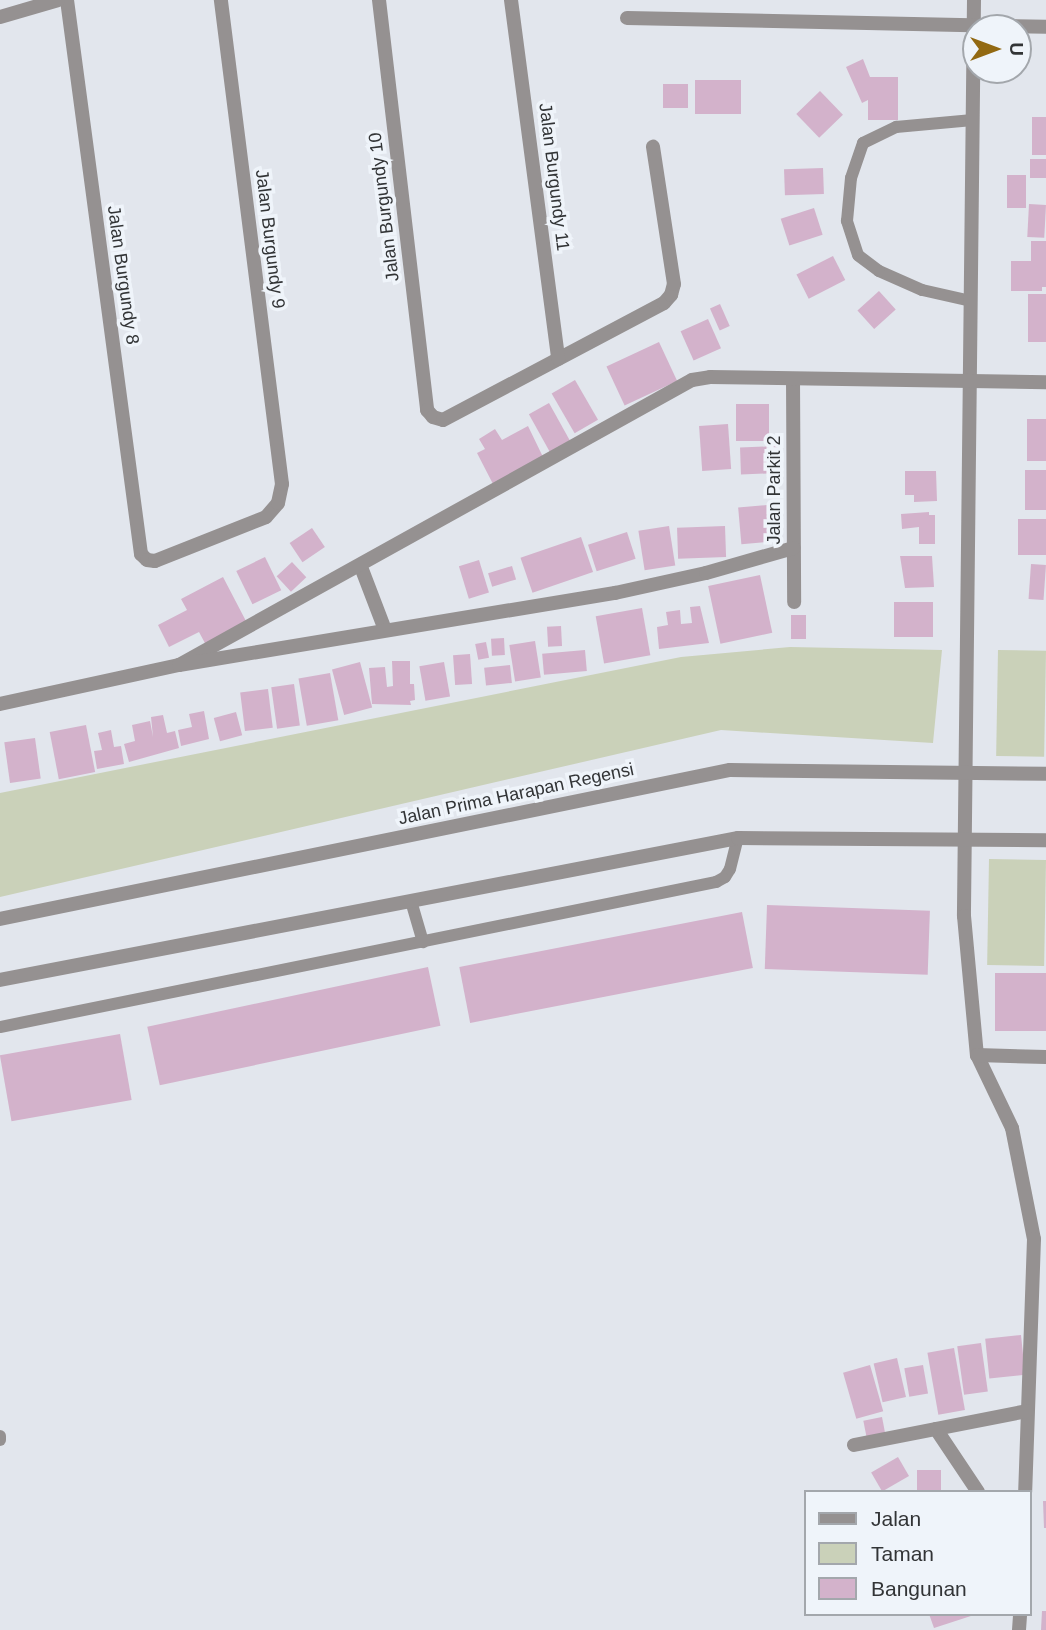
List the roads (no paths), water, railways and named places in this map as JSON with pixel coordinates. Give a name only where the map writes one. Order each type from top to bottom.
[{"type":"street","points":[[0,17],[58,0]]},
{"type":"street","name":"Jalan Burgundy 8","points":[[67,0],[141,554],[147,560],[155,561],[266,517],[278,503],[282,484]]},
{"type":"street","name":"Jalan Burgundy 9","points":[[221,0],[282,484]]},
{"type":"street","name":"Jalan Burgundy 10","points":[[379,0],[427,410],[433,417],[443,419],[558,359]]},
{"type":"street","name":"Jalan Burgundy 11","points":[[511,0],[558,359]]},
{"type":"street","points":[[627,18],[962,25]]},
{"type":"street","points":[[973,84],[964,916],[977,1055],[1012,1128],[1040,1239],[1027,1411],[1025,1490]]},
{"type":"street","points":[[558,359],[664,303],[671,295],[674,284],[653,147]]},
{"type":"street","points":[[179,665],[360,567],[456,509],[692,380],[710,377],[1046,382]]},
{"type":"street","name":"Jalan Parkit 2","points":[[793,379],[794,602]]},
{"type":"street","points":[[0,704],[179,665],[615,593],[706,573],[793,548]]},
{"type":"street","points":[[360,567],[385,630]]},
{"type":"street","name":"Jalan Prima Harapan Regensi","points":[[0,919],[730,770],[1046,774]]},
{"type":"street","points":[[1,976],[738,838],[1046,841]]},
{"type":"street","points":[[977,1055],[1046,1057]]},
{"type":"street","points":[[855,1445],[1027,1411]]},
{"type":"street","points":[[936,1429],[977,1490]]},
{"type":"lane","points":[[971,301],[922,290],[879,271],[858,255],[847,221],[851,178],[863,143],[896,127],[972,120]]},
{"type":"lane","points":[[0,1027],[716,882],[725,877],[730,869],[738,838]]},
{"type":"lane","points":[[411,901],[423,942]]}]
